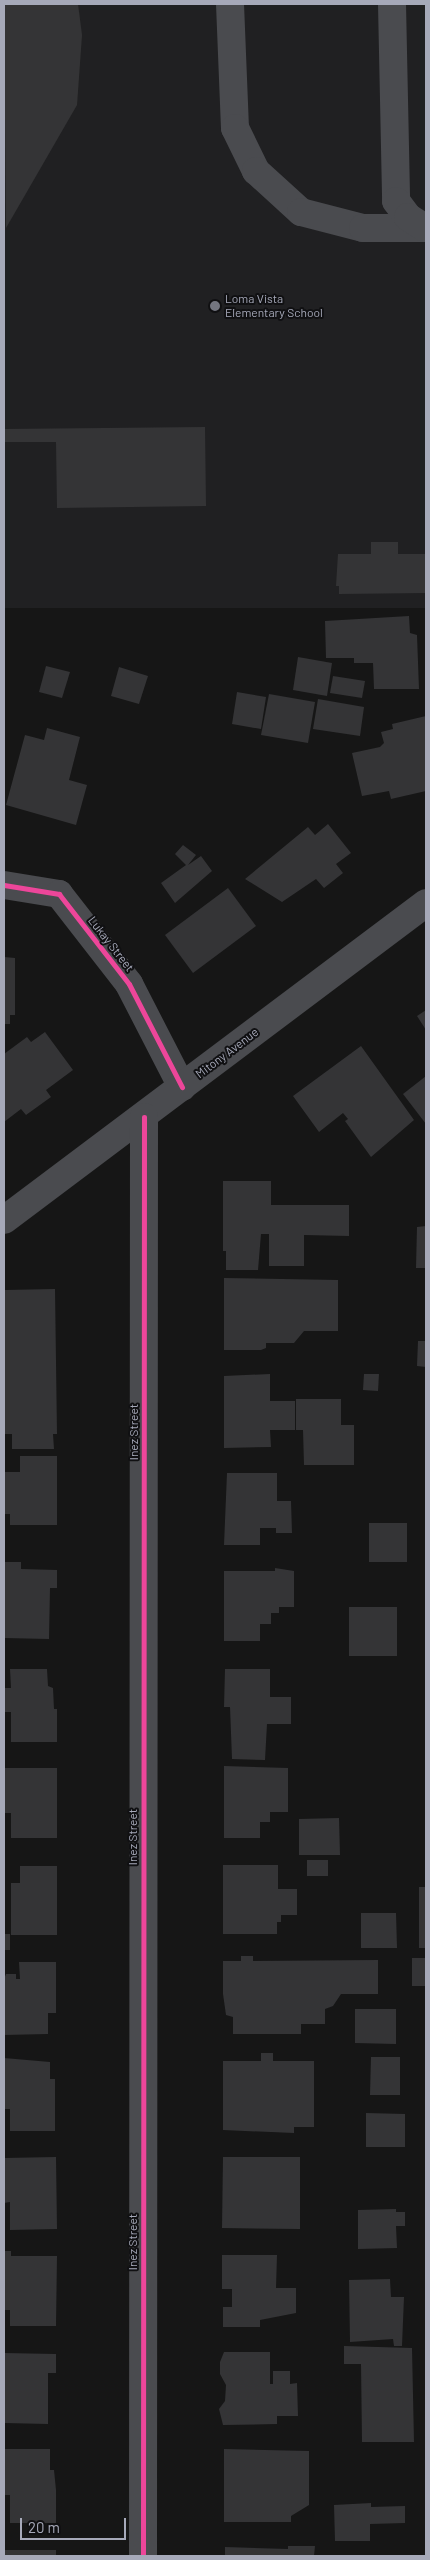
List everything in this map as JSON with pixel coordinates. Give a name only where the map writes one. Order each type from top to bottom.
[{"type":"street","points":[[230,4],[235,128],[256,171],[301,212],[362,228],[426,228]]},
{"type":"street","points":[[392,4],[396,201],[408,217],[426,228]]},
{"type":"street","name":"Lukay Street","points":[[4,885],[59,894],[128,984],[182,1087]]},
{"type":"street","name":"Mitony Avenue","points":[[4,1220],[144,1117],[426,903]]},
{"type":"street","name":"Inez Street","points":[[143,2556],[144,1117]]},
{"type":"shaded area","name":"Loma Vista Elementary School","points":[[4,4],[426,4],[426,608],[4,608]]},
{"type":"building","points":[[4,4],[78,4],[82,35],[77,105],[6,228]]},
{"type":"building","points":[[205,427],[206,506],[57,508],[56,442],[4,442],[4,429]]},
{"type":"building","points":[[371,542],[398,542],[398,554],[426,554],[426,593],[339,594],[339,586],[336,586],[338,554],[371,554]]},
{"type":"building","points":[[409,616],[410,633],[417,635],[419,689],[374,689],[373,663],[354,663],[354,658],[326,658],[325,621]]},
{"type":"building","points":[[298,657],[332,663],[327,696],[293,690]]},
{"type":"building","points":[[46,666],[70,672],[62,698],[39,692]]},
{"type":"building","points":[[119,667],[148,676],[139,704],[111,696]]},
{"type":"building","points":[[333,676],[365,681],[362,698],[330,693]]},
{"type":"building","points":[[237,692],[266,697],[261,729],[232,724]]},
{"type":"building","points":[[269,694],[315,702],[308,743],[261,735]]},
{"type":"building","points":[[318,699],[364,707],[360,736],[313,729]]},
{"type":"building","points":[[426,716],[426,791],[391,799],[389,791],[362,796],[352,753],[380,747],[384,743],[381,732],[393,729],[392,724]]},
{"type":"building","points":[[47,728],[80,737],[69,780],[87,785],[76,825],[6,805],[25,735],[44,740]]},
{"type":"building","points":[[328,824],[351,853],[336,864],[343,873],[324,888],[316,879],[282,902],[245,879],[308,827],[315,835]]},
{"type":"building","points":[[183,845],[196,855],[188,865],[201,856],[212,871],[175,903],[161,883],[186,865],[175,854]]},
{"type":"building","points":[[228,888],[256,926],[193,973],[165,935]]},
{"type":"building","points":[[4,957],[15,958],[15,1015],[10,1015],[10,1024],[4,1024]]},
{"type":"building","points":[[426,1010],[426,1030],[417,1016]]},
{"type":"building","points":[[45,1032],[73,1070],[46,1090],[51,1097],[26,1115],[21,1109],[4,1122],[4,1054],[27,1037],[31,1042]]},
{"type":"building","points":[[361,1046],[414,1120],[371,1157],[345,1121],[348,1119],[343,1113],[319,1132],[293,1096]]},
{"type":"building","points":[[426,1076],[426,1124],[403,1094]]},
{"type":"building","points":[[223,1181],[271,1181],[271,1205],[349,1205],[349,1236],[304,1235],[304,1266],[269,1266],[269,1234],[261,1234],[258,1270],[226,1270],[226,1251],[223,1251]]},
{"type":"building","points":[[426,1226],[426,1268],[416,1268],[417,1227]]},
{"type":"building","points":[[224,1278],[338,1280],[338,1331],[304,1331],[294,1343],[266,1343],[266,1348],[261,1350],[224,1350]]},
{"type":"building","points":[[55,1289],[57,1434],[53,1434],[54,1449],[12,1449],[12,1434],[4,1434],[5,1290]]},
{"type":"building","points":[[418,1341],[426,1341],[426,1367],[417,1366]]},
{"type":"building","points":[[270,1374],[270,1401],[295,1401],[295,1430],[270,1430],[271,1447],[224,1448],[224,1376]]},
{"type":"building","points":[[364,1374],[379,1374],[378,1391],[363,1390]]},
{"type":"building","points":[[296,1399],[341,1399],[341,1425],[354,1425],[354,1465],[304,1465],[303,1430],[296,1430]]},
{"type":"building","points":[[20,1456],[57,1456],[57,1525],[10,1525],[10,1514],[4,1514],[4,1472],[20,1472]]},
{"type":"building","points":[[227,1473],[277,1473],[277,1501],[291,1501],[292,1533],[276,1533],[276,1528],[260,1528],[260,1545],[224,1545]]},
{"type":"building","points":[[369,1523],[407,1523],[407,1562],[369,1562]]},
{"type":"building","points":[[5,1562],[21,1562],[21,1569],[57,1570],[57,1588],[50,1588],[49,1639],[4,1638]]},
{"type":"building","points":[[275,1568],[294,1571],[294,1607],[279,1607],[279,1613],[271,1613],[271,1624],[260,1624],[260,1641],[224,1641],[224,1571],[275,1571]]},
{"type":"building","points":[[349,1607],[397,1607],[397,1656],[349,1656]]},
{"type":"building","points":[[10,1669],[47,1669],[48,1686],[53,1688],[54,1709],[57,1709],[57,1742],[11,1742],[11,1712],[4,1712],[4,1688],[11,1688]]},
{"type":"building","points":[[225,1669],[270,1669],[270,1697],[291,1697],[291,1724],[267,1724],[265,1760],[232,1759],[230,1707],[224,1707]]},
{"type":"building","points":[[224,1766],[288,1768],[288,1812],[270,1812],[270,1822],[260,1822],[260,1838],[224,1838]]},
{"type":"building","points":[[4,1768],[57,1768],[57,1838],[11,1838],[11,1813],[4,1813]]},
{"type":"building","points":[[339,1818],[340,1855],[299,1855],[299,1819]]},
{"type":"building","points":[[307,1860],[328,1860],[328,1876],[307,1876]]},
{"type":"building","points":[[223,1865],[278,1865],[278,1889],[297,1889],[297,1915],[281,1915],[281,1922],[277,1922],[277,1934],[223,1934]]},
{"type":"building","points":[[20,1866],[57,1866],[57,1935],[11,1935],[11,1883],[20,1883]]},
{"type":"building","points":[[419,1887],[426,1887],[426,1948],[419,1948]]},
{"type":"building","points":[[361,1913],[396,1913],[397,1948],[361,1948]]},
{"type":"building","points":[[4,1934],[10,1934],[10,1950],[4,1950]]},
{"type":"building","points":[[241,1956],[253,1956],[253,1961],[378,1960],[378,1994],[341,1994],[333,2006],[325,2009],[325,2024],[301,2024],[301,2034],[233,2034],[233,2017],[226,2015],[223,1994],[223,1961],[241,1961]]},
{"type":"building","points":[[412,1958],[426,1958],[426,1986],[412,1986]]},
{"type":"building","points":[[19,1962],[56,1962],[56,2013],[48,2013],[48,2034],[4,2035],[4,1979],[6,1974],[16,1974],[16,1979],[20,1979]]},
{"type":"building","points":[[355,2009],[396,2009],[396,2044],[355,2043]]},
{"type":"building","points":[[261,2053],[273,2053],[273,2061],[314,2061],[314,2127],[294,2127],[294,2133],[223,2130],[223,2061],[261,2061]]},
{"type":"building","points":[[371,2057],[400,2057],[400,2095],[370,2095]]},
{"type":"building","points":[[4,2058],[50,2062],[50,2079],[55,2079],[55,2131],[10,2131],[10,2109],[4,2109]]},
{"type":"building","points":[[366,2113],[405,2114],[405,2147],[366,2147]]},
{"type":"building","points":[[56,2157],[57,2229],[10,2230],[10,2202],[4,2203],[4,2158]]},
{"type":"building","points":[[223,2157],[300,2157],[300,2229],[222,2228]]},
{"type":"building","points":[[396,2209],[396,2212],[405,2212],[405,2226],[396,2226],[397,2248],[358,2249],[358,2210]]},
{"type":"building","points":[[4,2251],[11,2251],[11,2256],[57,2256],[56,2326],[10,2326],[10,2310],[4,2310]]},
{"type":"building","points":[[222,2255],[277,2255],[276,2288],[296,2288],[296,2313],[260,2320],[260,2327],[223,2327],[223,2307],[232,2307],[232,2289],[222,2289]]},
{"type":"building","points":[[390,2279],[391,2297],[404,2297],[402,2346],[394,2346],[393,2339],[350,2342],[349,2280]]},
{"type":"building","points":[[344,2346],[412,2348],[414,2442],[362,2442],[361,2364],[344,2364]]},
{"type":"building","points":[[224,2352],[270,2352],[270,2384],[273,2384],[273,2371],[290,2371],[290,2384],[297,2383],[298,2416],[277,2416],[277,2424],[223,2425],[219,2409],[225,2401],[226,2385],[220,2374],[220,2362]]},
{"type":"building","points":[[4,2353],[56,2354],[56,2373],[48,2373],[48,2424],[4,2423]]},
{"type":"building","points":[[4,2449],[50,2449],[50,2470],[54,2470],[56,2490],[56,2523],[10,2523],[10,2495],[4,2495]]},
{"type":"building","points":[[224,2449],[309,2451],[309,2505],[291,2516],[291,2522],[224,2522]]},
{"type":"building","points":[[371,2503],[371,2507],[405,2506],[405,2523],[370,2524],[370,2541],[335,2541],[334,2505]]},
{"type":"building","points":[[288,2546],[315,2546],[314,2556],[225,2556],[225,2547],[288,2549]]},
{"type":"building","points":[[4,2550],[56,2550],[56,2556],[4,2556]]},
{"type":"cycle path","points":[[4,885],[59,894],[129,984],[182,1087]]},
{"type":"cycle path","points":[[143,2556],[144,1117]]},
{"type":"place","name":"Loma Vista Elementary School","points":[[215,306]]}]
